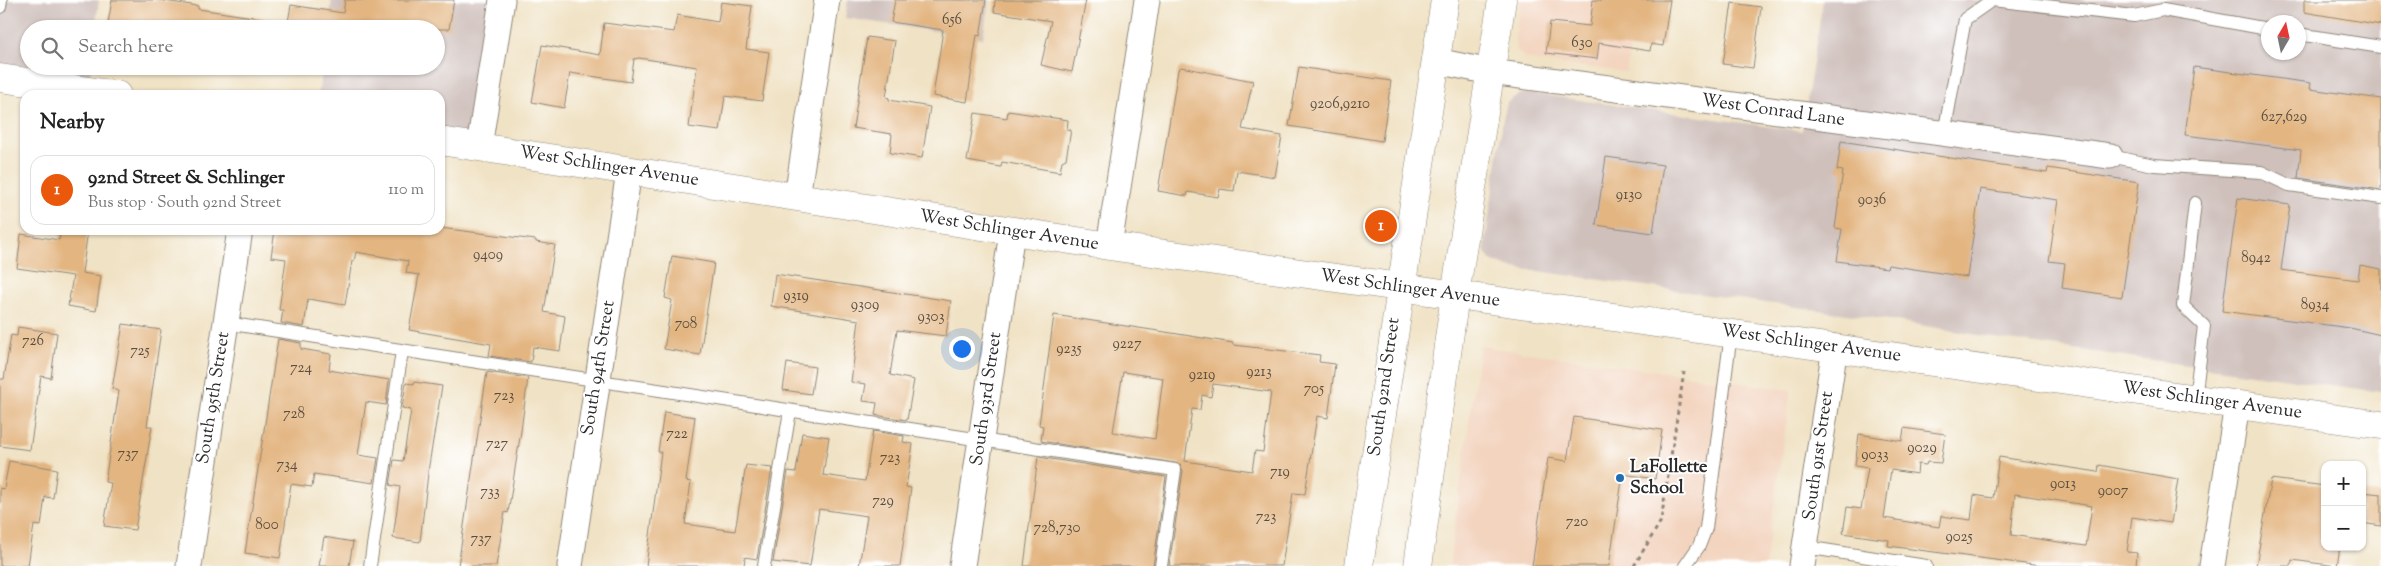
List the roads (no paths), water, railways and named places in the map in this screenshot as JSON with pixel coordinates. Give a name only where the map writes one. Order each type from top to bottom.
[{"type":"street","points":[[479,147],[502,0]]},
{"type":"street","points":[[797,197],[827,0]]},
{"type":"street","points":[[1109,246],[1147,0]]},
{"type":"street","name":"South 92nd Street","points":[[1359,566],[1445,0]]},
{"type":"street","points":[[1418,566],[1454,295],[1502,0]]},
{"type":"street","name":"West Conrad Lane","points":[[1436,61],[1491,72],[2110,156]]},
{"type":"street","points":[[0,78],[83,90]]},
{"type":"street","name":"West Schlinger Avenue","points":[[445,142],[1012,232],[2381,425]]},
{"type":"street","name":"South 94th Street","points":[[570,566],[629,171]]},
{"type":"street","name":"South 93rd Street","points":[[962,566],[1012,232]]},
{"type":"street","name":"South 95th Street","points":[[188,566],[239,235]]},
{"type":"street","name":"South 91st Street","points":[[1804,557],[1835,347]]},
{"type":"street","points":[[2212,566],[2237,405]]},
{"type":"lane","points":[[0,7],[1,0]]},
{"type":"lane","points":[[1944,134],[1964,19],[1992,0],[2134,16],[2163,10],[2261,28]]},
{"type":"lane","points":[[2306,35],[2381,47]]},
{"type":"lane","points":[[2110,156],[2154,165],[2261,172],[2288,185],[2381,198]]},
{"type":"lane","points":[[2195,203],[2183,306],[2204,326],[2195,398]]},
{"type":"lane","points":[[226,323],[596,382],[1175,470],[1160,566]]},
{"type":"lane","points":[[1685,566],[1699,546],[1706,528],[1731,333]]},
{"type":"lane","points":[[370,566],[402,351]]},
{"type":"lane","points":[[764,566],[790,411]]},
{"type":"lane","points":[[1804,557],[1926,566]]},
{"type":"place","name":"92nd Street & Schlinger","points":[[1381,226]]},
{"type":"place","name":"LaFollette School","points":[[1620,478]]}]
